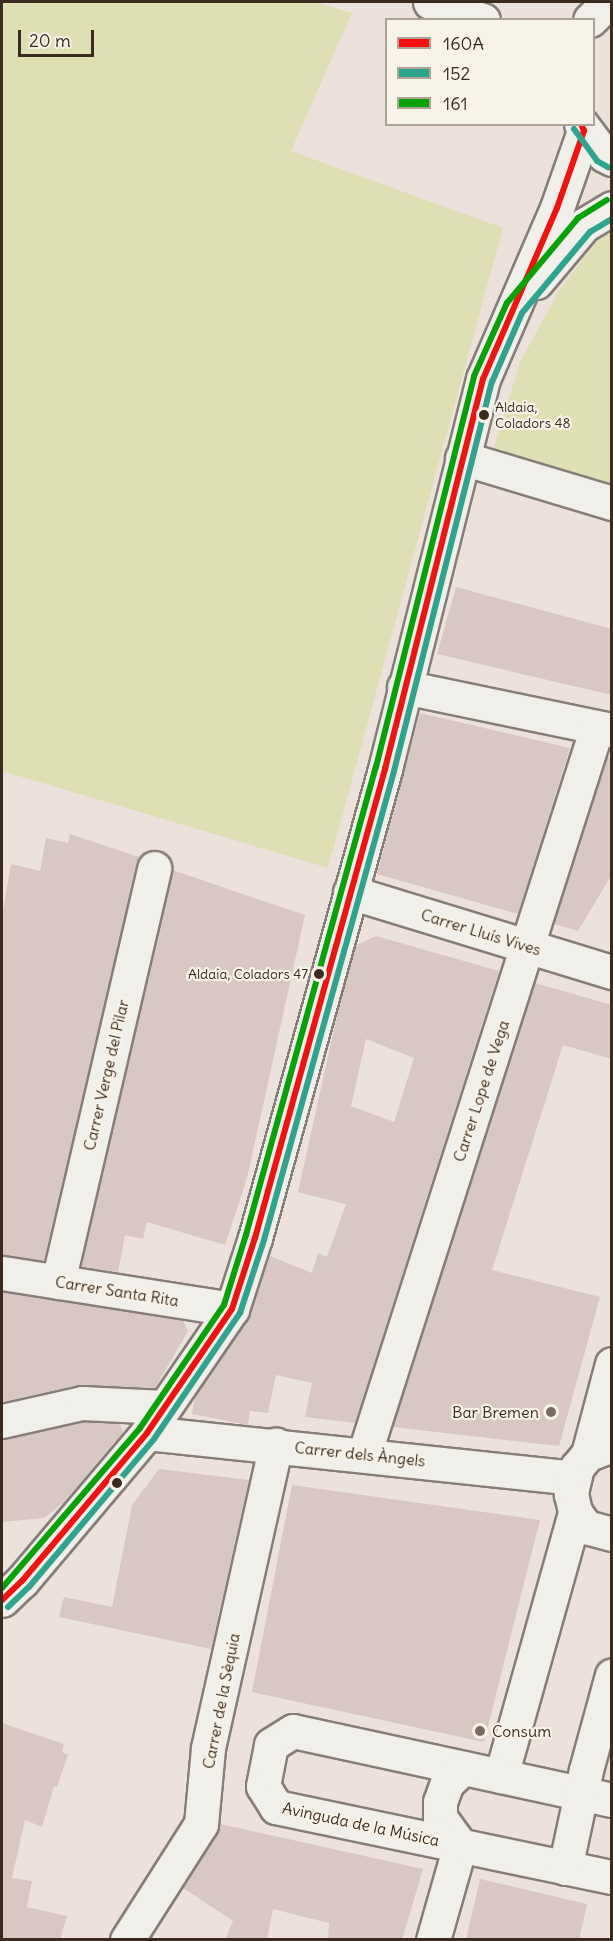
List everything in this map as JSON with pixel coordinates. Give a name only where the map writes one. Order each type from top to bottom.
[{"type":"street","points":[[430,2],[477,18]]},
{"type":"street","points":[[583,128],[604,155],[612,159]]},
{"type":"street","points":[[2,1600],[22,1581],[156,1420],[232,1309],[255,1238],[385,769],[483,379],[557,208],[583,128]]},
{"type":"street","points":[[514,308],[584,225],[612,208]]},
{"type":"street","points":[[462,458],[612,504]]},
{"type":"street","points":[[404,687],[604,729]]},
{"type":"street","name":"Carrer Lope de Vega","points":[[364,1455],[529,947],[604,729]]},
{"type":"street","name":"Carrer Verge del Pilar","points":[[58,1282],[154,868]]},
{"type":"street","name":"Carrer Lluís Vives","points":[[350,892],[612,972]]},
{"type":"street","name":"Carrer Santa Rita","points":[[2,1273],[232,1309]]},
{"type":"street","points":[[612,1364],[591,1459],[571,1494],[575,1512],[586,1527],[612,1534]]},
{"type":"street","name":"Carrer dels Àngels","points":[[2,1420],[82,1403],[276,1445],[364,1455],[591,1459]]},
{"type":"street","name":"Carrer de la Sèquia","points":[[127,1940],[201,1824],[208,1748],[276,1445]]},
{"type":"street","points":[[501,1776],[575,1512]]},
{"type":"street","points":[[565,1868],[596,1797],[612,1675]]},
{"type":"street","name":"Avinguda de la Música","points":[[596,1797],[293,1731],[271,1745],[263,1786],[276,1807],[612,1876]]},
{"type":"street","name":"Avinguda de la Música","points":[[460,1845],[440,1817],[441,1802],[447,1783],[463,1768]]},
{"type":"street","points":[[433,1940],[460,1845]]},
{"type":"green space","points":[[2,2],[315,2],[352,13],[291,151],[503,228],[328,868],[2,771]]},
{"type":"green space","points":[[611,229],[611,490],[492,454],[520,362],[560,289],[593,246]]},
{"type":"building","points":[[456,587],[612,629],[612,695],[437,654]]},
{"type":"building","points":[[420,713],[570,748],[518,914],[377,874]]},
{"type":"building","points":[[607,757],[612,759],[612,874],[578,931],[554,924]]},
{"type":"building","points":[[70,834],[139,857],[44,1261],[2,1255],[2,917],[11,864],[40,871],[46,838],[68,843]]},
{"type":"building","points":[[172,870],[305,915],[247,1178],[225,1245],[147,1222],[143,1239],[125,1235],[118,1272],[81,1266]]},
{"type":"building","points":[[376,936],[499,971],[355,1423],[305,1417],[312,1383],[276,1375],[268,1413],[250,1411],[248,1425],[192,1414],[195,1397],[248,1319],[270,1256],[312,1273],[318,1253],[327,1257],[346,1204],[298,1192],[340,1002],[355,946]],"holes":[[[366,1039],[414,1058],[394,1122],[351,1106]]]},
{"type":"building","points":[[535,983],[612,1005],[612,1059],[563,1045],[492,1270],[600,1297],[559,1446],[393,1427]]},
{"type":"building","points":[[2,1292],[183,1320],[188,1331],[155,1388],[78,1385],[2,1402]]},
{"type":"building","points":[[84,1422],[120,1424],[123,1432],[64,1502],[44,1518],[2,1522],[2,1439]]},
{"type":"building","points":[[159,1469],[249,1480],[211,1649],[59,1617],[64,1597],[112,1607],[132,1505]]},
{"type":"building","points":[[292,1485],[540,1520],[484,1742],[252,1692]]},
{"type":"building","points":[[2,1723],[64,1744],[62,1752],[68,1755],[57,1787],[54,1786],[42,1827],[25,1820],[12,1878],[32,1881],[27,1907],[67,1916],[60,1940],[2,1940]]},
{"type":"building","points":[[220,1824],[423,1869],[402,1940],[328,1940],[329,1923],[273,1909],[267,1940],[225,1940],[233,1921],[183,1888],[217,1834]]},
{"type":"building","points":[[480,1879],[587,1904],[579,1940],[466,1940]]},
{"type":"transit line","name":"160A","points":[[2,1600],[22,1581],[147,1433],[232,1309],[255,1238],[385,769],[483,379],[557,208],[584,131],[582,126]]},
{"type":"transit line","name":"152","points":[[574,129],[597,161],[608,167]]},
{"type":"transit line","name":"161","points":[[2,1588],[140,1428],[224,1305],[246,1235],[376,767],[474,376],[507,303],[578,218],[607,200]]},
{"type":"transit line","name":"152","points":[[8,1607],[29,1587],[154,1439],[240,1313],[264,1240],[394,771],[492,382],[522,313],[590,232],[612,219]]},
{"type":"place","name":"Aldaia, Coladors 48","points":[[484,415]]},
{"type":"place","name":"Aldaia, Coladors 47","points":[[319,974]]},
{"type":"place","name":"Bar Bremen","points":[[551,1412]]},
{"type":"place","name":"Consum","points":[[480,1731]]}]
